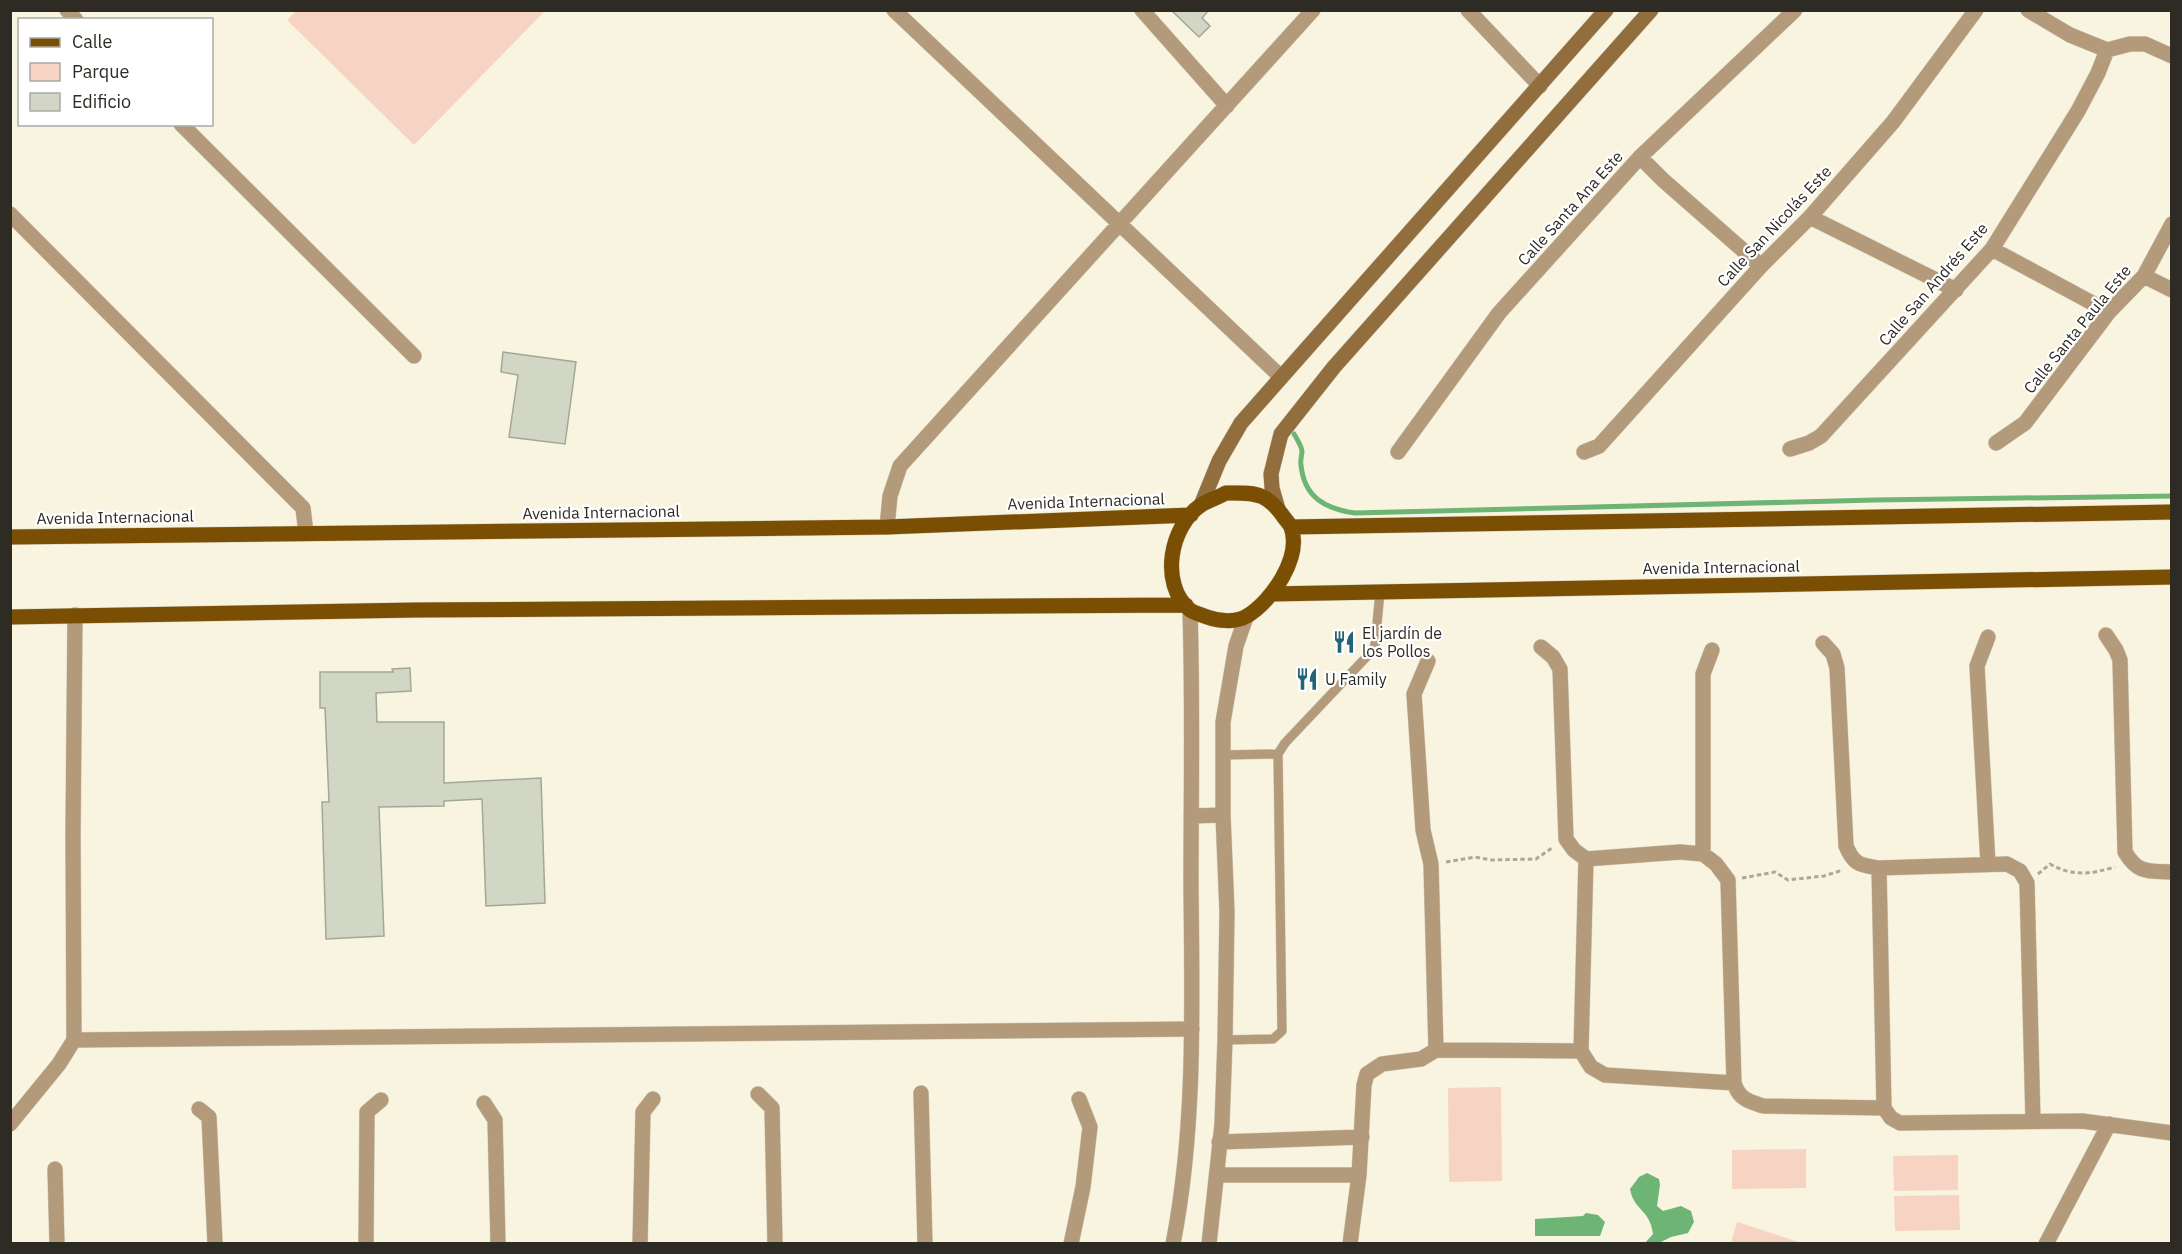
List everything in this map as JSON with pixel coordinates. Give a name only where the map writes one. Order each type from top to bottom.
[{"type":"main road","points":[[1188,608],[1172,578],[1175,541],[1182,527],[1196,510],[1219,461],[1241,423],[1280,376],[1606,10]]},
{"type":"main road","points":[[1278,509],[1271,474],[1281,434],[1334,367],[1651,10]]},
{"type":"main road","points":[[10,617],[416,610],[1188,608],[1213,620],[1246,617],[1271,594],[1288,567],[1292,548],[1291,527],[1278,509],[1263,497],[1247,494],[1227,493],[1196,510]]},
{"type":"main road","name":"Avenida Internacional","points":[[10,537],[887,527],[1196,510]]},
{"type":"main road","points":[[1291,527],[2172,512]]},
{"type":"main road","name":"Avenida Internacional","points":[[1271,594],[2172,577]]},
{"type":"street","points":[[894,10],[1280,376]]},
{"type":"street","points":[[1142,10],[1227,106]]},
{"type":"street","points":[[887,527],[890,496],[900,466],[1312,10]]},
{"type":"street","points":[[1468,10],[1540,86]]},
{"type":"street","name":"Calle Santa Ana Este","points":[[1398,452],[1499,313],[1640,157],[1795,10]]},
{"type":"street","name":"Calle San Nicolás Este","points":[[1584,453],[1599,446],[1761,266],[1810,217],[1893,122],[1976,10]]},
{"type":"street","points":[[2028,10],[2070,35],[2107,50],[2130,44],[2145,44],[2172,56]]},
{"type":"street","name":"Calle San Andrés Este","points":[[1790,449],[1809,443],[1821,435],[1992,249],[2078,111],[2107,50]]},
{"type":"street","points":[[184,126],[414,356]]},
{"type":"street","points":[[1640,157],[1662,180],[1761,266]]},
{"type":"street","points":[[10,214],[303,508],[306,533]]},
{"type":"street","points":[[1810,217],[1956,290]]},
{"type":"street","name":"Calle Santa Paula Este","points":[[1996,443],[2025,423],[2109,312],[2144,276],[2172,224]]},
{"type":"street","points":[[1992,249],[2109,312]]},
{"type":"street","points":[[2144,276],[2172,291]]},
{"type":"street","points":[[1173,1244],[1182,1199],[1189,1115],[1192,1029],[1192,656],[1188,608]]},
{"type":"street","points":[[10,1124],[59,1064],[74,1040],[75,615]]},
{"type":"street","points":[[1209,1244],[1220,1143],[1225,1040],[1227,912],[1223,754],[1225,711],[1236,646],[1246,617]]},
{"type":"street","points":[[2106,634],[2120,660],[2125,852],[2132,863],[2142,871],[2172,872]]},
{"type":"street","points":[[1988,637],[1977,666],[1988,864]]},
{"type":"street","points":[[1824,643],[1833,654],[1837,668],[1846,846],[1851,857],[1859,865],[1879,868],[2007,864],[2020,871],[2027,883],[2033,1121]]},
{"type":"street","points":[[1541,646],[1553,657],[1560,669],[1566,839],[1574,850],[1586,859],[1680,852],[1703,854],[1716,864],[1728,880],[1734,1083],[1737,1092],[1745,1100],[1763,1106],[1884,1108]]},
{"type":"street","points":[[1703,854],[1703,674],[1712,650]]},
{"type":"street","points":[[1428,661],[1414,694],[1423,830],[1431,864],[1436,1050]]},
{"type":"street","points":[[1191,816],[1223,815]]},
{"type":"street","points":[[1586,859],[1581,1051],[1591,1067],[1605,1075],[1734,1083]]},
{"type":"street","points":[[1879,868],[1884,1108],[1891,1118],[1900,1123],[2082,1121],[2172,1133]]},
{"type":"street","points":[[74,1040],[1192,1029]]},
{"type":"street","points":[[1350,1244],[1359,1175],[1364,1085],[1367,1074],[1382,1064],[1420,1059],[1436,1050],[1581,1051]]},
{"type":"street","points":[[921,1093],[925,1244]]},
{"type":"street","points":[[758,1094],[772,1108],[775,1244]]},
{"type":"street","points":[[1071,1244],[1083,1187],[1090,1127],[1079,1098]]},
{"type":"street","points":[[640,1244],[643,1112],[653,1099]]},
{"type":"street","points":[[366,1244],[367,1112],[381,1100]]},
{"type":"street","points":[[484,1102],[495,1120],[498,1244]]},
{"type":"street","points":[[199,1108],[209,1117],[215,1244]]},
{"type":"street","points":[[2046,1244],[2109,1124]]},
{"type":"street","points":[[1220,1143],[1362,1137]]},
{"type":"street","points":[[54,1169],[57,1244]]},
{"type":"street","points":[[1217,1175],[1359,1175]]},
{"type":"street","points":[[1177,1223],[1182,1244]]},
{"type":"lane","points":[[1225,1040],[1273,1039],[1282,1031],[1278,754],[1285,743],[1376,645],[1380,592]]},
{"type":"lane","points":[[1223,754],[1278,754]]},
{"type":"path","points":[[1431,864],[1475,857],[1491,860],[1536,859],[1566,839]]},
{"type":"path","points":[[2027,883],[2050,864],[2065,872],[2091,873],[2132,863]]},
{"type":"path","points":[[1728,880],[1775,872],[1788,880],[1824,876],[1859,865]]},
{"type":"green space","points":[[296,11],[545,11],[414,145],[287,20]]},
{"type":"green space","points":[[1501,1087],[1502,1181],[1449,1182],[1448,1088]]},
{"type":"green space","points":[[1806,1149],[1806,1188],[1732,1189],[1732,1150]]},
{"type":"green space","points":[[1958,1155],[1958,1190],[1894,1191],[1893,1156]]},
{"type":"green space","points":[[1959,1195],[1960,1230],[1895,1231],[1894,1196]]},
{"type":"green space","points":[[1737,1222],[1799,1242],[1731,1243]]},
{"type":"shaded area","points":[[1647,1173],[1659,1179],[1657,1206],[1663,1211],[1681,1206],[1691,1211],[1694,1222],[1688,1233],[1659,1243],[1645,1243],[1653,1234],[1651,1226],[1635,1202],[1630,1189],[1639,1177]]},
{"type":"shaded area","points":[[1586,1213],[1598,1215],[1605,1222],[1600,1236],[1535,1236],[1535,1219],[1583,1216]]},
{"type":"building","points":[[1171,10],[1209,10],[1202,18],[1210,26],[1199,37]]},
{"type":"building","points":[[503,352],[576,362],[565,444],[509,437],[518,375],[501,372]]},
{"type":"building","points":[[410,668],[411,691],[376,693],[377,722],[444,722],[444,783],[541,778],[545,903],[486,906],[482,799],[444,801],[444,806],[379,807],[384,936],[326,939],[322,802],[329,802],[325,708],[320,708],[320,672],[393,672],[392,669]]},
{"type":"waterway","points":[[1294,434],[1300,444],[1303,476],[1311,493],[1318,500],[1334,508],[1355,513],[1875,500],[2172,496]]},
{"type":"place","name":"El jardín de los Pollos","points":[[1344,642]]},
{"type":"place","name":"U Family","points":[[1307,679]]}]
